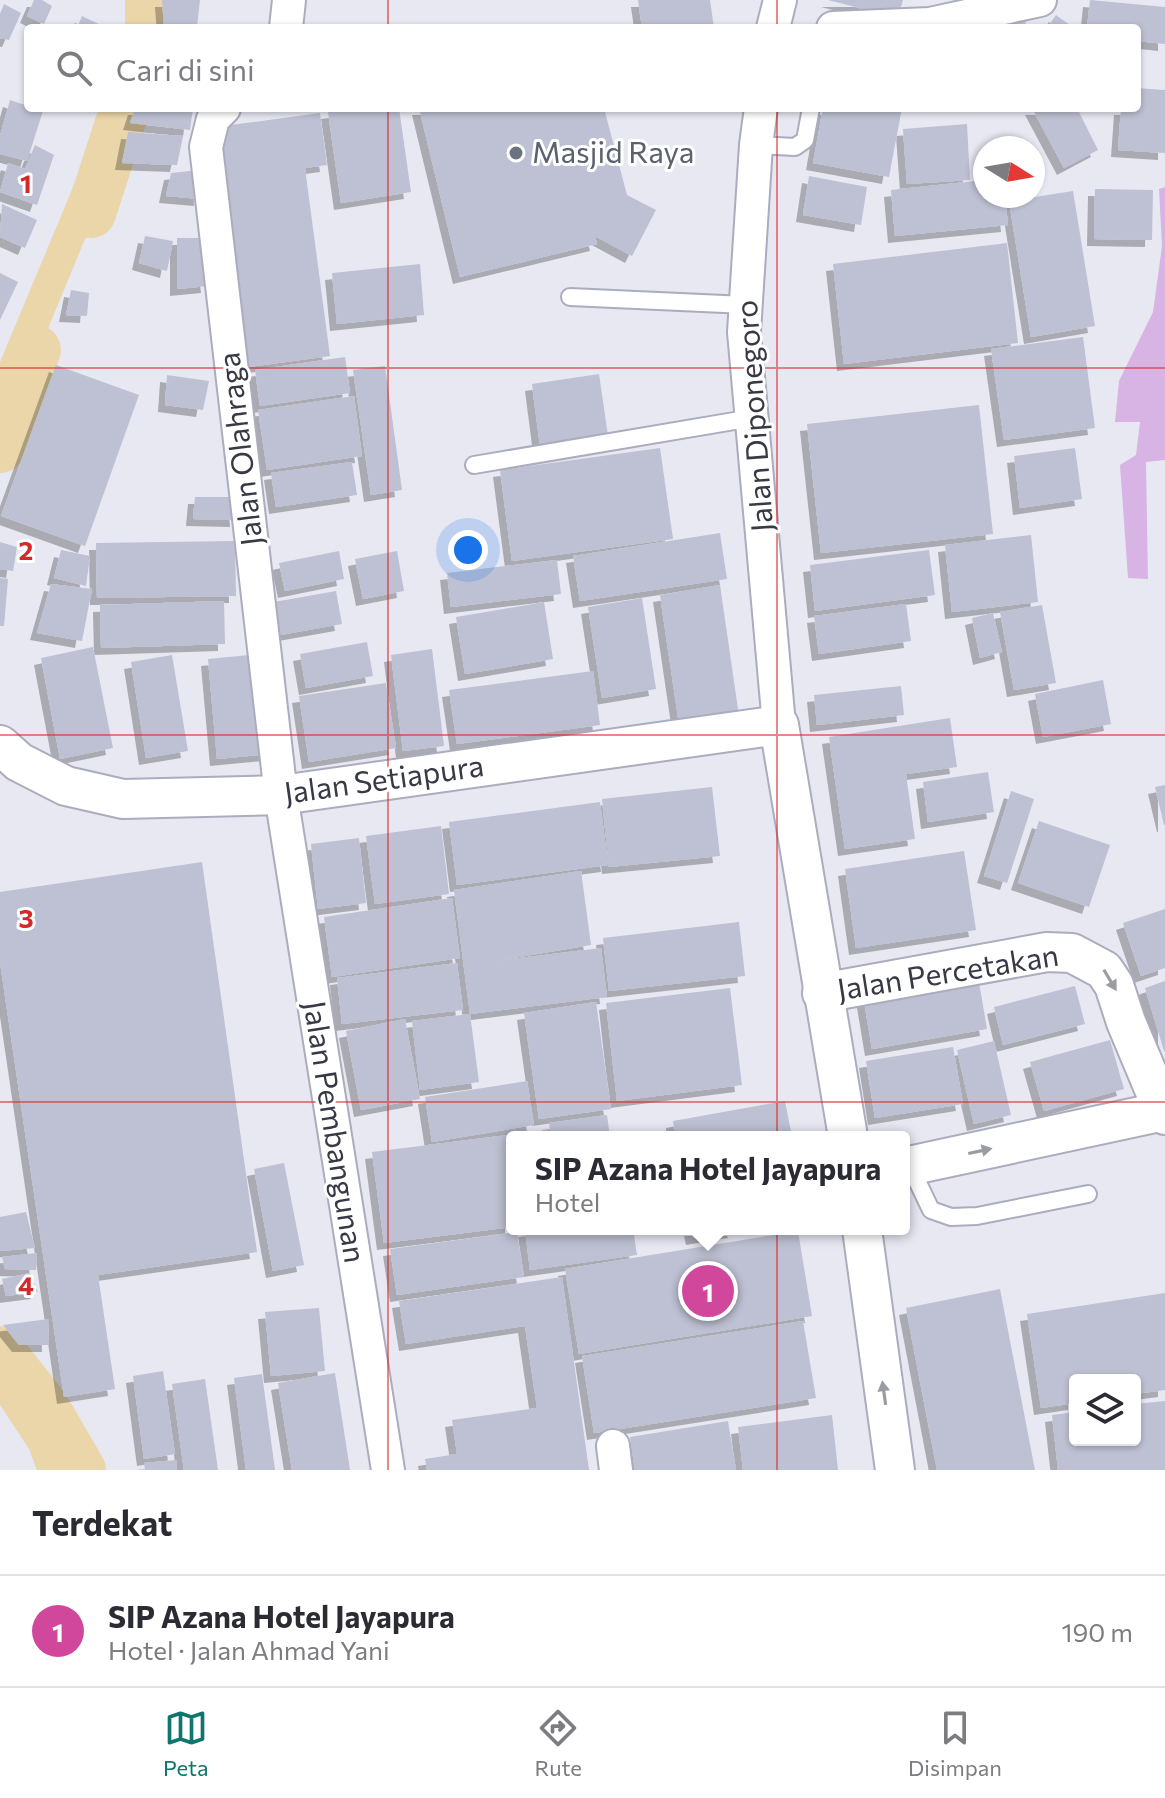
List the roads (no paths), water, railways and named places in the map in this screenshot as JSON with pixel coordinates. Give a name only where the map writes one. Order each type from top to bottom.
[{"type":"street","points":[[286,24],[289,0]]},
{"type":"street","points":[[774,24],[780,0]]},
{"type":"street","points":[[930,24],[1040,0]]},
{"type":"street","name":"Jalan Olahraga","points":[[220,112],[213,119],[206,147],[281,795]]},
{"type":"street","name":"Jalan Diponegoro","points":[[760,112],[744,332],[779,725]]},
{"type":"street","points":[[779,725],[847,1131]]},
{"type":"street","name":"Jalan Setiapura","points":[[0,745],[19,762],[66,786],[123,799],[281,795],[779,725]]},
{"type":"street","name":"Jalan Pembangunan","points":[[281,795],[388,1470]]},
{"type":"street","name":"Jalan Percetakan","points":[[822,993],[1047,952],[1072,953],[1104,970],[1114,985],[1164,1113]]},
{"type":"street","points":[[910,1165],[1164,1113]]},
{"type":"street","points":[[863,1235],[895,1470]]},
{"type":"lane","points":[[756,145],[795,147],[805,140],[810,112]]},
{"type":"lane","points":[[570,297],[746,305]]},
{"type":"lane","points":[[474,465],[752,418]]},
{"type":"lane","points":[[910,1172],[931,1210],[951,1217],[977,1216],[1088,1194]]},
{"type":"waterway","points":[[150,0],[150,24]]},
{"type":"waterway","points":[[91,213],[124,112]]},
{"type":"waterway","points":[[0,448],[36,350]]},
{"type":"waterway","points":[[0,1351],[45,1408],[81,1470]]},
{"type":"place","name":"Masjid Raya","points":[[516,153]]},
{"type":"place","name":"SIP Azana Hotel Jayapura","points":[[708,1291]]}]
